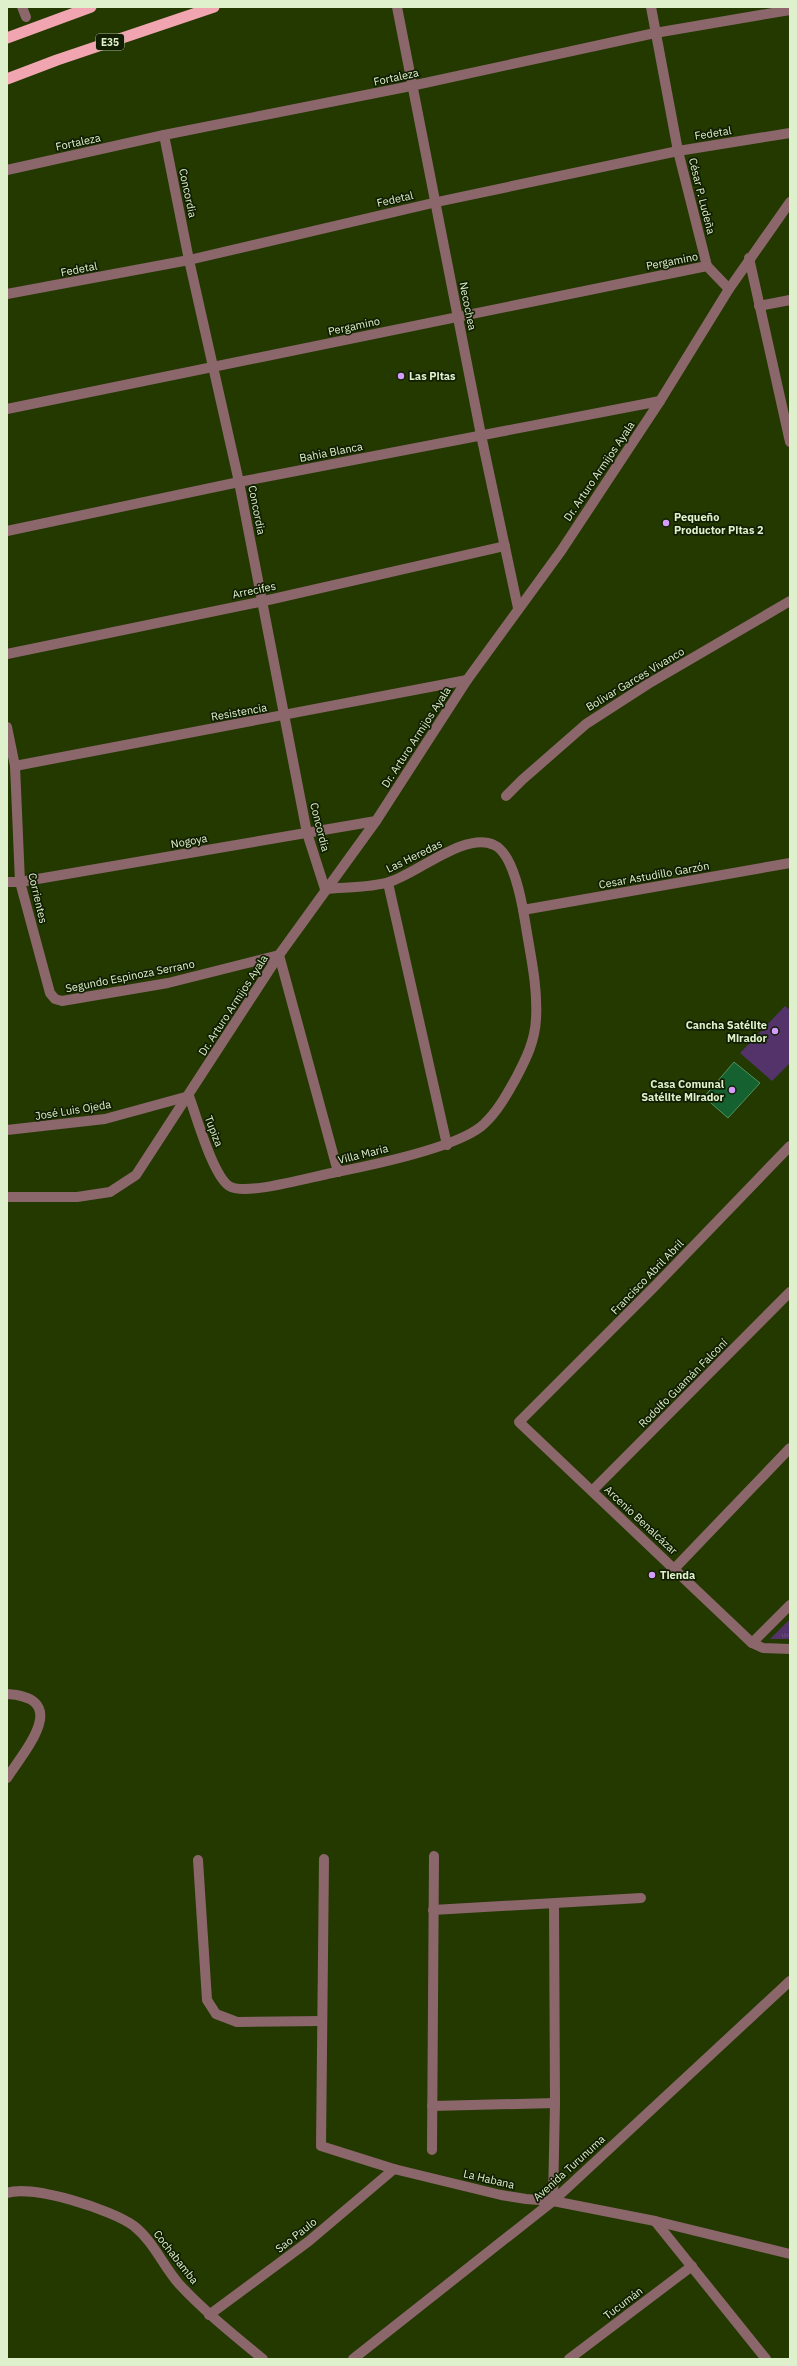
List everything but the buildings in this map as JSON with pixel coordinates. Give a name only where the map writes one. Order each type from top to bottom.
[{"type":"highway","points":[[7,38],[92,7]]},
{"type":"highway","name":"E35","points":[[7,79],[214,7]]},
{"type":"street","points":[[22,7],[26,17]]},
{"type":"street","name":"Necochea","points":[[397,7],[411,86],[437,202],[481,435],[506,546],[518,608]]},
{"type":"street","name":"César P. Ludeña","points":[[651,7],[678,150],[707,266],[729,289]]},
{"type":"street","name":"Fortaleza","points":[[7,170],[164,135],[411,86],[655,33],[790,10]]},
{"type":"street","name":"Fedetal","points":[[7,294],[189,260],[437,202],[678,150],[790,133]]},
{"type":"street","name":"Concordia","points":[[164,135],[189,260],[215,367],[240,482],[286,716],[307,833],[325,889]]},
{"type":"street","name":"Dr. Arturo Armijos Ayala","points":[[7,1197],[77,1197],[110,1192],[136,1175],[279,955],[325,889],[376,821],[467,680],[561,551],[660,401],[749,258],[790,202]]},
{"type":"street","points":[[749,258],[790,442]]},
{"type":"street","name":"Pergamino","points":[[7,409],[707,266]]},
{"type":"street","points":[[759,306],[790,300]]},
{"type":"street","name":"Bahia Blanca","points":[[7,530],[240,482],[660,401]]},
{"type":"street","name":"Arrecifes","points":[[7,654],[264,601],[506,546]]},
{"type":"street","name":"Bolivar Garces Vivanco","points":[[506,796],[586,724],[648,684],[790,601]]},
{"type":"street","name":"Resistencia","points":[[15,766],[286,716],[467,680]]},
{"type":"street","name":"Corrientes","points":[[7,727],[15,766],[20,882],[50,993],[55,999]]},
{"type":"street","name":"Nogoya","points":[[7,882],[20,882],[376,821]]},
{"type":"street","name":"Las Heredas","points":[[325,889],[388,883],[462,846],[476,842],[495,845],[508,856]]},
{"type":"street","name":"Villa Maria","points":[[218,1175],[231,1187],[248,1190],[338,1172],[447,1145],[483,1125],[503,1102],[528,1056],[536,1018],[534,974],[523,910],[508,856]]},
{"type":"street","name":"Cesar Astudillo Garzón","points":[[523,910],[790,863]]},
{"type":"street","points":[[388,883],[447,1145]]},
{"type":"street","points":[[279,955],[338,1172]]},
{"type":"street","name":"Segundo Espinoza Serrano","points":[[55,999],[62,1001],[168,983],[279,955]]},
{"type":"street","name":"José Luis Ojeda","points":[[7,1130],[105,1119],[188,1096]]},
{"type":"street","name":"Tupiza","points":[[188,1096],[218,1175]]},
{"type":"street","name":"Francisco Abril Abril","points":[[519,1422],[654,1287],[790,1146]]},
{"type":"street","name":"Rodolfo Guamán Falconí","points":[[592,1491],[790,1292]]},
{"type":"street","name":"Arcenio Benalcázar","points":[[519,1422],[675,1568],[752,1643],[763,1648],[790,1649]]},
{"type":"street","points":[[675,1568],[790,1448]]},
{"type":"street","points":[[752,1643],[790,1605]]},
{"type":"street","points":[[7,1694],[30,1699],[40,1707],[42,1712],[39,1726],[30,1744],[7,1778]]},
{"type":"street","points":[[432,2150],[434,1856]]},
{"type":"street","points":[[198,1860],[208,2000],[216,2014],[238,2022],[321,2021],[324,1859]]},
{"type":"street","points":[[433,1910],[641,1898]]},
{"type":"street","points":[[553,2201],[555,2102],[554,1904]]},
{"type":"street","name":"Avenida Turunuma","points":[[353,2359],[553,2201],[790,1982]]},
{"type":"street","name":"La Habana","points":[[321,2021],[321,2146],[394,2169],[501,2195],[526,2200],[553,2201],[655,2221],[790,2254]]},
{"type":"street","points":[[432,2106],[555,2102]]},
{"type":"street","name":"Sao Paulo","points":[[209,2315],[309,2241],[394,2169]]},
{"type":"street","name":"Cochabamba","points":[[7,2193],[15,2190],[52,2194],[114,2216],[133,2226],[148,2239],[178,2282],[209,2315],[263,2359]]},
{"type":"street","points":[[655,2221],[766,2359]]},
{"type":"street","name":"Tucumán","points":[[569,2359],[692,2266]]},
{"type":"green space","name":"Cancha Satélite Mirador","points":[[785,1006],[790,1010],[790,1063],[772,1081],[740,1053]]},
{"type":"green space","points":[[790,1619],[790,1639],[770,1639]]},
{"type":"place","name":"Las Pitas","points":[[401,376]]},
{"type":"place","name":"Pequeño Productor Pitas 2","points":[[666,523]]},
{"type":"place","name":"Cancha Satélite Mirador","points":[[775,1031]]},
{"type":"place","name":"Casa Comunal Satélite Mirador","points":[[732,1090]]},
{"type":"place","name":"Tienda","points":[[652,1575]]}]
